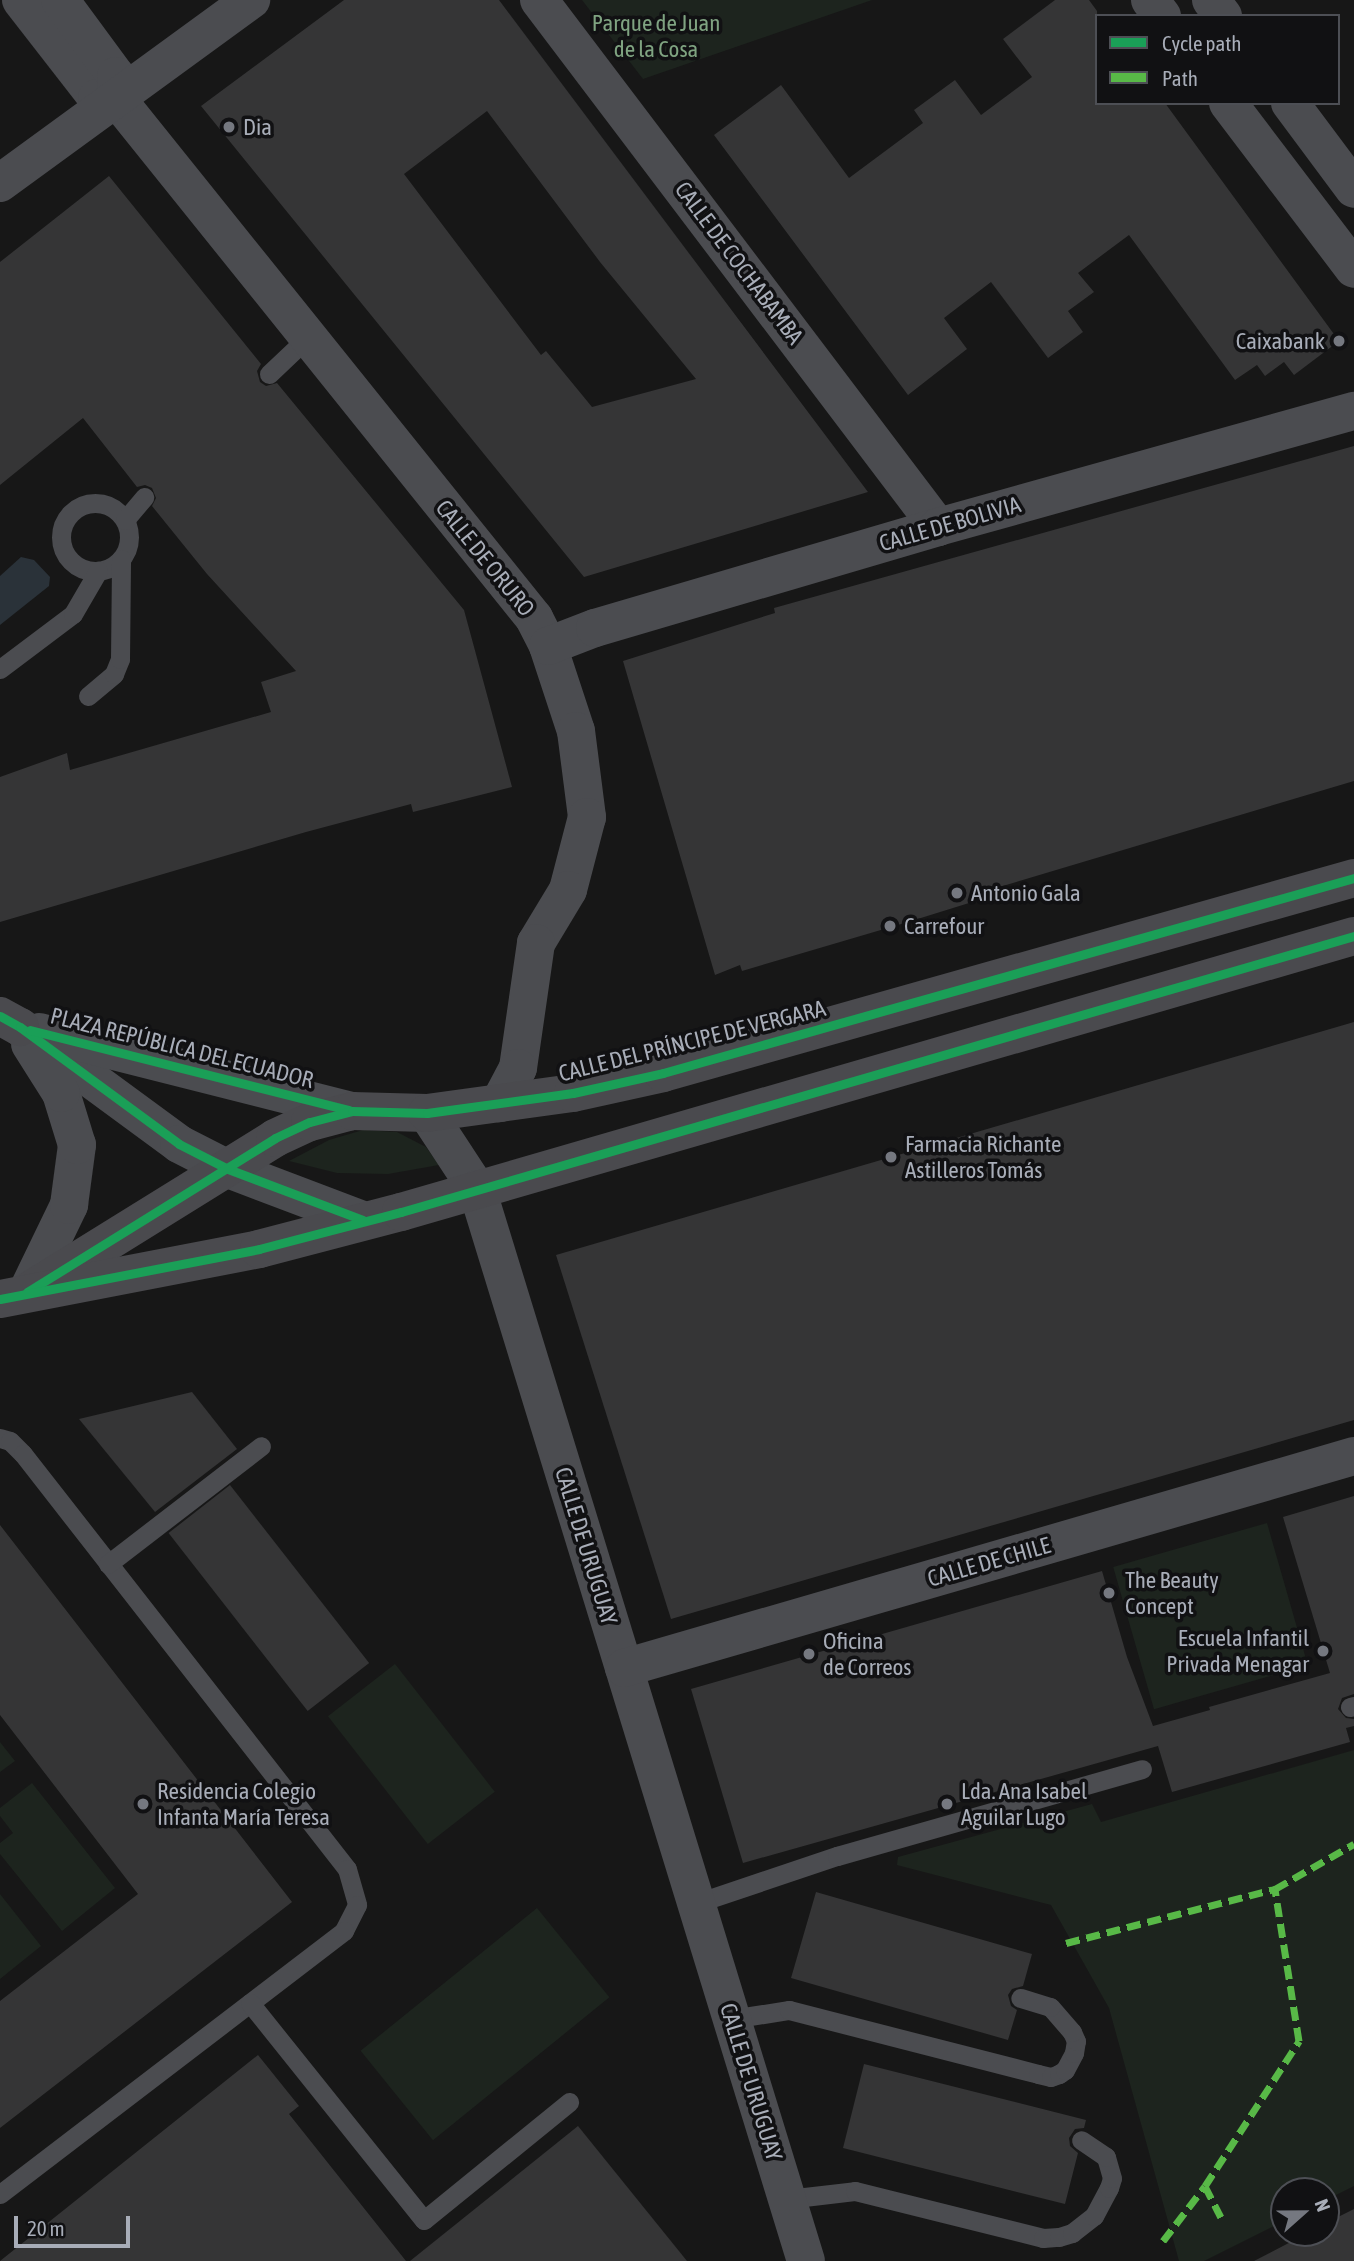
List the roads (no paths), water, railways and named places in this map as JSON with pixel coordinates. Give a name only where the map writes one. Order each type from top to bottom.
[{"type":"main road","name":"CALLE DEL PRÍNCIPE DE VERGARA","points":[[13,1295],[228,1169],[275,1138],[310,1122],[352,1111],[428,1113],[573,1093],[696,1064],[1354,878]]},
{"type":"main road","points":[[13,1295],[259,1249],[477,1189],[1354,936]]},
{"type":"street","name":"CALLE DE ORURO","points":[[22,0],[97,98],[117,99]]},
{"type":"street","name":"CALLE DE ORURO","points":[[60,0],[116,76],[117,99],[534,618],[548,646],[576,731],[587,817],[568,890],[536,943],[518,1068],[499,1103]]},
{"type":"street","points":[[0,183],[251,0]]},
{"type":"street","name":"CALLE DE COCHABAMBA","points":[[539,0],[939,527]]},
{"type":"street","points":[[1232,105],[1354,269]]},
{"type":"street","points":[[1291,105],[1354,189]]},
{"type":"street","name":"CALLE DE BOLIVIA","points":[[548,646],[595,628],[939,527],[1354,411]]},
{"type":"street","name":"PLAZA REPÚBLICA DEL ECUADOR","points":[[10,1022],[352,1111]]},
{"type":"street","name":"PLAZA REPÚBLICA DEL ECUADOR","points":[[10,1022],[179,1144],[228,1169],[363,1220]]},
{"type":"street","name":"PLAZA REPÚBLICA DEL ECUADOR","points":[[10,1022],[61,1093],[77,1145],[69,1205],[13,1295]]},
{"type":"street","points":[[428,1113],[477,1189]]},
{"type":"street","name":"CALLE DE URUGUAY","points":[[477,1189],[806,2261]]},
{"type":"street","name":"CALLE DE CHILE","points":[[624,1668],[1354,1456]]},
{"type":"lane","points":[[269,374],[308,337]]},
{"type":"lane","points":[[125,520],[144,497]]},
{"type":"lane","points":[[91,502],[116,510],[125,520],[128,547],[121,559],[111,567],[98,571],[73,564],[64,553],[61,527],[68,515],[78,506],[91,502]]},
{"type":"lane","points":[[88,696],[114,674],[120,659],[121,559]]},
{"type":"lane","points":[[0,669],[73,614],[98,571]]},
{"type":"lane","points":[[0,1438],[10,1441],[23,1454],[347,1868],[357,1905],[344,1931],[0,2194]]},
{"type":"lane","points":[[108,1564],[261,1446]]},
{"type":"lane","points":[[696,1903],[837,1856],[1142,1769]]},
{"type":"lane","points":[[731,2019],[789,2010],[1038,2074],[1051,2077],[1059,2074],[1065,2070],[1074,2053],[1076,2041],[1072,2032],[1050,2007],[1020,1998]]},
{"type":"lane","points":[[250,2003],[424,2220],[569,2102]]},
{"type":"lane","points":[[787,2199],[855,2191],[1043,2238],[1059,2236],[1072,2233],[1094,2216],[1110,2188],[1112,2178],[1106,2157],[1081,2140]]},
{"type":"place","name":"Dia","points":[[229,127]]},
{"type":"place","name":"Caixabank","points":[[1339,341]]},
{"type":"place","name":"Antonio Gala","points":[[957,893]]},
{"type":"place","name":"Carrefour","points":[[890,926]]},
{"type":"place","name":"Farmacia Richante Astilleros Tomás","points":[[891,1157]]},
{"type":"place","name":"The Beauty Concept","points":[[1109,1593]]},
{"type":"place","name":"Escuela Infantil Privada Menagar","points":[[1323,1651]]},
{"type":"place","name":"Oficina de Correos","points":[[809,1654]]},
{"type":"place","name":"Residencia Colegio Infanta María Teresa","points":[[143,1804]]},
{"type":"place","name":"Lda. Ana Isabel Aguilar Lugo","points":[[947,1804]]},
{"type":"park label","name":"Parque de Juan de la Cosa","points":[[656,36]]}]
